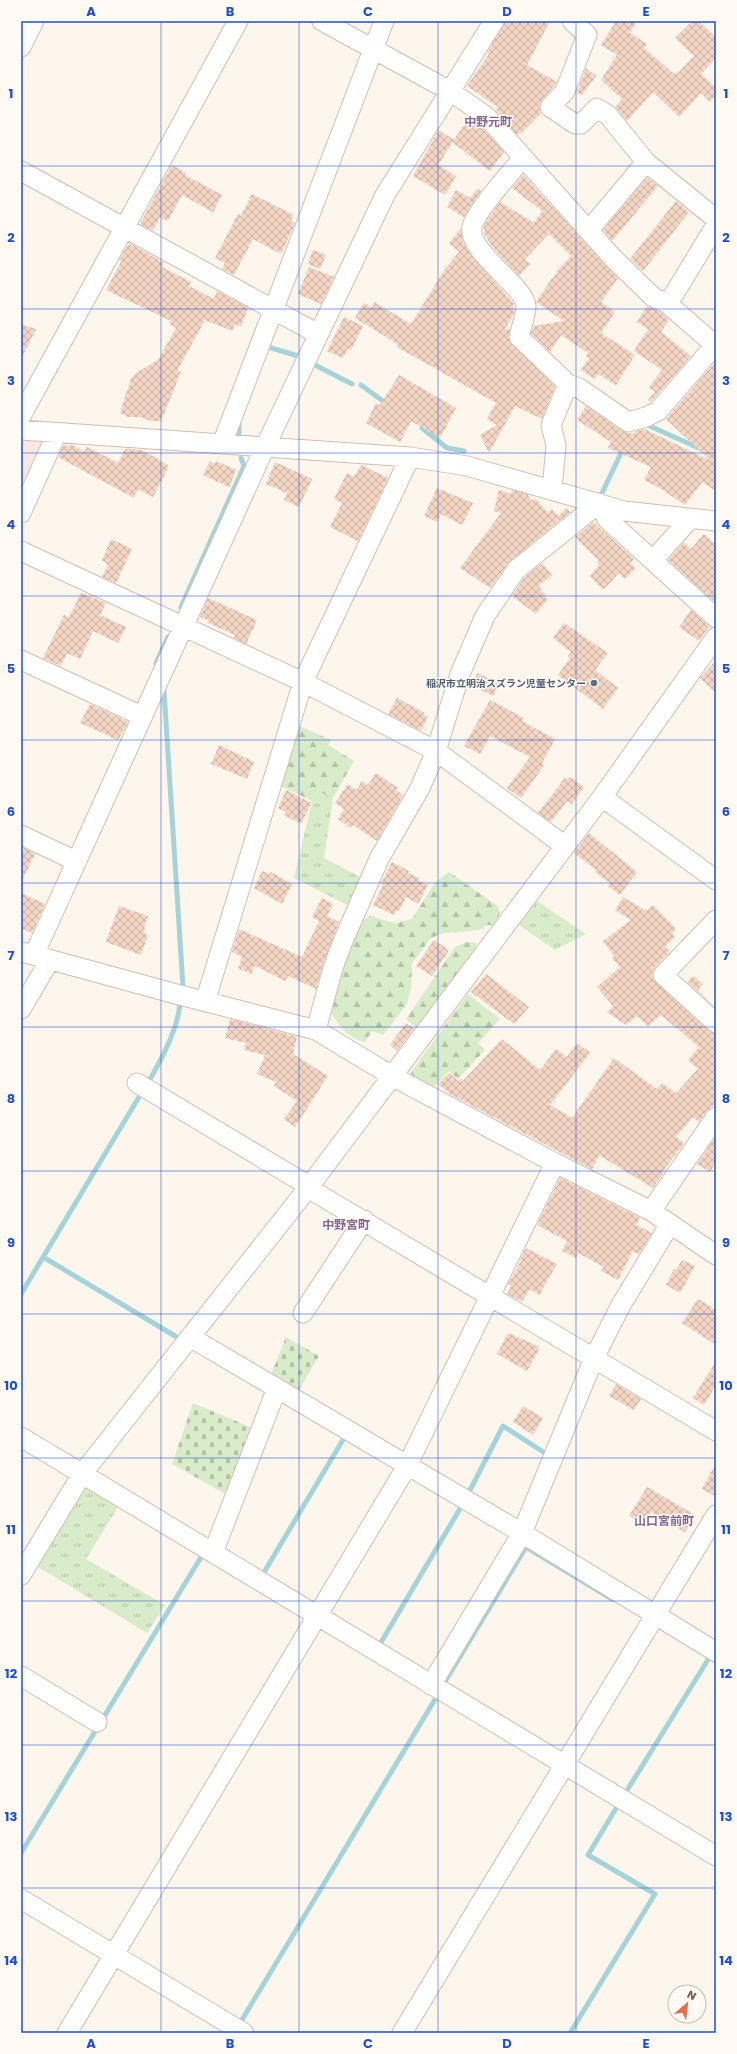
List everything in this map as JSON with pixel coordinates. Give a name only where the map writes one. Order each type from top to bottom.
[{"type":"street","points":[[21,47],[34,21]]},
{"type":"street","points":[[21,416],[238,21]]},
{"type":"street","points":[[322,21],[450,91],[486,116],[613,258],[653,297],[668,304],[716,346],[658,411],[646,418],[628,422],[579,388],[568,384],[519,336],[526,306],[522,296],[497,270],[472,236],[472,226],[481,211],[522,158]]},
{"type":"street","points":[[222,444],[384,21]]},
{"type":"street","points":[[21,1009],[35,955],[76,861],[318,334],[385,195],[494,21]]},
{"type":"street","points":[[572,21],[587,35],[565,91],[550,107],[575,124],[581,124],[597,108],[608,115],[646,162],[716,219]]},
{"type":"street","points":[[589,230],[646,162]]},
{"type":"street","points":[[21,170],[318,334]]},
{"type":"street","points":[[668,304],[716,225]]},
{"type":"street","points":[[552,490],[556,445],[551,425],[568,384]]},
{"type":"street","points":[[21,430],[410,457],[467,466],[624,511],[716,521]]},
{"type":"street","points":[[21,513],[57,433]]},
{"type":"street","points":[[205,1002],[304,682],[410,457]]},
{"type":"street","points":[[599,503],[607,519],[716,618]]},
{"type":"street","points":[[316,1030],[333,968],[343,941],[379,859],[420,788],[436,751],[460,674],[485,616],[516,570],[599,503]]},
{"type":"street","points":[[653,560],[690,519]]},
{"type":"street","points":[[21,551],[304,682],[436,751],[565,846]]},
{"type":"street","points":[[21,1575],[82,1474],[309,1187],[602,797],[716,638]]},
{"type":"street","points":[[21,660],[142,716]]},
{"type":"street","points":[[602,797],[713,872]]},
{"type":"street","points":[[21,835],[76,861]]},
{"type":"street","points":[[716,920],[663,975],[716,1023]]},
{"type":"street","points":[[35,955],[205,1002],[316,1030],[392,1076],[555,1163],[651,1211],[716,1255]]},
{"type":"street","points":[[137,1083],[716,1431]]},
{"type":"street","points":[[651,1211],[713,1127]]},
{"type":"street","points":[[67,2033],[407,1466],[555,1163]]},
{"type":"street","points":[[303,1313],[364,1220]]},
{"type":"street","points":[[431,1684],[522,1533],[594,1358],[621,1305],[670,1224]]},
{"type":"street","points":[[190,1337],[522,1533],[716,1652]]},
{"type":"street","points":[[212,1552],[277,1388]]},
{"type":"street","points":[[21,1437],[716,1856]]},
{"type":"street","points":[[402,2033],[716,1515]]},
{"type":"street","points":[[21,1676],[97,1722]]},
{"type":"street","points":[[21,1899],[244,2033]]},
{"type":"shaded area","points":[[21,440],[42,441],[46,447],[21,504]]},
{"type":"green space","points":[[297,725],[331,740],[328,745],[354,761],[333,798],[322,793],[313,797],[312,801],[279,785]]},
{"type":"green space","points":[[322,793],[333,798],[324,858],[364,879],[351,907],[294,878],[313,797]]},
{"type":"green space","points":[[449,872],[498,906],[500,913],[494,925],[487,925],[482,929],[472,931],[444,933],[431,938],[412,963],[411,989],[407,1004],[383,1035],[372,1031],[365,1042],[354,1038],[341,1027],[332,1014],[338,968],[359,923],[370,916],[395,923],[412,919],[435,882]]},
{"type":"green space","points":[[537,901],[586,934],[555,950],[519,925]]},
{"type":"green space","points":[[468,942],[477,943],[474,954],[417,1028],[406,1019],[455,947]]},
{"type":"green space","points":[[468,994],[500,1019],[478,1043],[485,1050],[458,1079],[449,1071],[432,1089],[413,1079],[411,1072]]},
{"type":"green space","points":[[286,1337],[319,1356],[297,1393],[270,1377]]},
{"type":"green space","points":[[193,1403],[255,1429],[229,1496],[172,1464]]},
{"type":"green space","points":[[82,1485],[121,1502],[86,1559],[165,1605],[147,1633],[35,1565]]},
{"type":"building","points":[[505,21],[550,21],[527,65],[557,82],[539,105],[541,113],[521,134],[519,133],[517,135],[496,110],[498,107],[467,86],[489,54],[487,53]]},
{"type":"building","points":[[616,21],[637,21],[630,33],[647,44],[644,48],[674,74],[675,72],[677,74],[694,56],[675,38],[692,21],[699,21],[716,37],[716,58],[701,74],[716,88],[716,95],[710,102],[701,93],[679,117],[653,92],[627,121],[615,107],[622,99],[601,80],[617,55],[601,45]]},
{"type":"building","points":[[586,68],[596,76],[582,95],[577,92]]},
{"type":"building","points":[[468,120],[482,128],[504,152],[490,171],[452,142]]},
{"type":"building","points":[[439,130],[454,140],[438,165],[456,176],[445,195],[413,176]]},
{"type":"building","points":[[172,165],[186,173],[185,175],[222,195],[213,212],[182,195],[168,221],[160,217],[153,231],[140,224]]},
{"type":"building","points":[[523,175],[618,278],[601,302],[615,312],[601,333],[635,355],[616,385],[598,374],[595,379],[581,370],[589,358],[586,356],[588,353],[561,335],[550,352],[531,333],[534,326],[564,321],[536,302],[558,272],[557,271],[571,256],[549,234],[525,259],[530,264],[519,276],[495,250],[484,234],[484,225],[500,202],[534,223],[542,211],[512,188]]},
{"type":"building","points":[[647,177],[658,186],[612,241],[603,230]]},
{"type":"building","points":[[477,189],[481,191],[464,217],[447,207],[456,190],[470,198]]},
{"type":"building","points":[[252,194],[294,215],[291,221],[295,223],[281,254],[253,239],[234,275],[222,269],[225,263],[215,258],[238,214],[241,216]]},
{"type":"building","points":[[676,201],[689,212],[643,271],[630,259]]},
{"type":"building","points":[[461,228],[463,242],[470,254],[513,303],[514,314],[504,330],[510,329],[509,340],[555,387],[542,419],[515,406],[489,453],[480,435],[497,425],[487,419],[496,403],[397,347],[398,345],[391,340],[355,318],[364,303],[372,308],[374,302],[411,324],[445,269],[459,252],[449,243]]},
{"type":"building","points":[[129,243],[164,263],[162,267],[191,282],[189,286],[214,299],[217,291],[248,308],[241,327],[235,324],[232,331],[205,320],[177,371],[181,372],[161,421],[151,421],[140,417],[128,417],[120,413],[131,379],[136,373],[158,360],[176,328],[170,324],[171,321],[106,290],[121,262],[119,260]]},
{"type":"building","points":[[313,250],[326,255],[320,269],[308,264]]},
{"type":"building","points":[[309,267],[334,277],[321,304],[298,294]]},
{"type":"building","points":[[647,306],[662,313],[669,320],[661,332],[691,356],[651,402],[648,400],[655,392],[649,387],[662,370],[634,351],[648,329],[637,322]]},
{"type":"building","points":[[344,317],[363,326],[351,350],[348,348],[343,358],[327,351]]},
{"type":"building","points":[[21,324],[36,329],[21,359]]},
{"type":"building","points":[[716,361],[716,491],[702,482],[685,505],[644,480],[651,467],[608,448],[611,442],[577,420],[586,406],[622,431],[634,434],[635,431],[644,429],[711,461],[666,419]]},
{"type":"building","points":[[399,375],[456,408],[440,438],[411,421],[400,442],[366,423],[376,403],[380,405]]},
{"type":"building","points":[[71,444],[84,452],[87,447],[118,463],[125,449],[142,450],[168,465],[168,468],[153,497],[138,489],[134,498],[58,457],[63,446],[66,445],[69,447]]},
{"type":"building","points":[[210,461],[215,464],[216,461],[236,470],[229,487],[203,475]]},
{"type":"building","points":[[275,462],[312,479],[299,507],[284,500],[287,493],[266,484]]},
{"type":"building","points":[[361,465],[388,478],[358,541],[330,527],[342,503],[334,499],[347,473],[354,477]]},
{"type":"building","points":[[437,488],[473,503],[462,525],[441,514],[438,522],[424,516]]},
{"type":"building","points":[[499,490],[511,494],[512,490],[527,494],[532,501],[535,498],[548,513],[552,509],[558,516],[567,508],[570,512],[509,562],[490,588],[460,568],[501,513],[494,511]]},
{"type":"building","points":[[593,522],[634,559],[630,563],[636,568],[625,579],[619,573],[605,588],[602,589],[590,576],[599,565],[597,563],[599,561],[575,537]]},
{"type":"building","points":[[704,534],[716,545],[716,603],[668,560],[684,542],[691,549]]},
{"type":"building","points":[[111,539],[132,549],[116,583],[102,577],[108,565],[102,560]]},
{"type":"building","points":[[542,563],[552,575],[538,586],[548,599],[536,614],[512,596],[524,578]]},
{"type":"building","points":[[81,593],[106,603],[100,615],[126,627],[118,643],[93,631],[80,659],[67,653],[61,666],[43,658],[64,615],[69,617]]},
{"type":"building","points":[[208,598],[257,620],[246,644],[234,638],[235,635],[208,623],[209,621],[200,617]]},
{"type":"building","points":[[691,610],[709,626],[699,641],[679,627]]},
{"type":"building","points":[[564,623],[608,653],[595,670],[618,688],[603,709],[558,675],[570,658],[568,656],[571,652],[553,638]]},
{"type":"building","points":[[716,660],[716,693],[700,678]]},
{"type":"building","points":[[478,673],[499,684],[493,696],[471,685]]},
{"type":"building","points":[[397,698],[425,713],[424,715],[428,717],[421,731],[388,714]]},
{"type":"building","points":[[490,700],[524,718],[522,721],[555,739],[542,763],[545,764],[521,798],[507,788],[530,757],[490,736],[480,754],[464,746]]},
{"type":"building","points":[[90,704],[128,722],[118,740],[80,723]]},
{"type":"building","points":[[219,745],[254,762],[247,779],[211,764]]},
{"type":"building","points":[[376,773],[398,788],[396,790],[403,795],[377,841],[353,825],[351,828],[338,819],[344,809],[335,803],[348,784],[356,790],[362,781],[368,785]]},
{"type":"building","points":[[570,777],[584,787],[572,804],[567,801],[551,822],[538,813],[565,778],[567,779]]},
{"type":"building","points":[[286,790],[311,803],[301,824],[284,815],[286,812],[278,808]]},
{"type":"building","points":[[589,833],[637,872],[620,895],[608,886],[610,883],[595,872],[596,870],[574,853]]},
{"type":"building","points":[[24,848],[35,854],[21,883],[21,854]]},
{"type":"building","points":[[392,862],[409,871],[408,873],[419,878],[418,880],[428,885],[418,904],[406,897],[399,911],[397,910],[394,915],[373,905]]},
{"type":"building","points":[[262,871],[270,874],[271,872],[292,884],[282,904],[254,888]]},
{"type":"building","points":[[21,893],[45,904],[32,933],[21,928]]},
{"type":"building","points":[[623,897],[646,911],[653,905],[676,929],[672,933],[675,937],[665,946],[670,951],[655,968],[652,973],[653,979],[709,1031],[716,1034],[716,1103],[707,1111],[699,1122],[693,1117],[676,1137],[684,1143],[663,1171],[664,1172],[653,1188],[599,1155],[592,1169],[450,1094],[438,1084],[449,1073],[458,1081],[461,1078],[463,1081],[502,1039],[540,1070],[556,1049],[567,1057],[577,1043],[590,1053],[550,1105],[572,1118],[614,1058],[657,1089],[662,1083],[676,1093],[698,1069],[688,1060],[699,1047],[661,1015],[648,1026],[637,1016],[626,1025],[607,1012],[613,1006],[597,987],[620,967],[612,958],[614,956],[603,941],[631,920],[615,910]]},
{"type":"building","points":[[322,898],[333,904],[327,916],[339,922],[323,964],[316,989],[288,976],[285,981],[255,966],[251,974],[238,968],[242,957],[232,952],[239,929],[302,957],[319,921],[312,917]]},
{"type":"building","points":[[119,906],[148,916],[144,933],[148,935],[141,955],[106,942]]},
{"type":"building","points":[[434,940],[449,950],[432,976],[416,966]]},
{"type":"building","points":[[486,974],[529,1007],[514,1024],[471,992]]},
{"type":"building","points":[[693,976],[703,984],[698,990],[716,1008],[687,982]]},
{"type":"building","points":[[230,1019],[297,1037],[293,1054],[328,1076],[295,1127],[284,1119],[297,1101],[274,1086],[276,1082],[257,1074],[265,1055],[244,1050],[246,1043],[225,1038]]},
{"type":"building","points":[[406,1023],[414,1029],[397,1051],[390,1045]]},
{"type":"building","points":[[716,1136],[716,1162],[710,1172],[697,1164]]},
{"type":"building","points":[[560,1178],[640,1218],[636,1225],[652,1233],[639,1254],[633,1251],[618,1280],[601,1271],[604,1267],[578,1253],[576,1258],[562,1251],[567,1241],[537,1225]]},
{"type":"building","points":[[526,1248],[557,1264],[539,1295],[530,1289],[522,1302],[507,1294],[511,1286],[508,1284],[521,1261],[520,1260]]},
{"type":"building","points":[[682,1260],[695,1266],[680,1293],[666,1285],[674,1269],[676,1270]]},
{"type":"building","points":[[698,1299],[716,1310],[716,1345],[682,1323]]},
{"type":"building","points":[[508,1333],[538,1346],[539,1349],[527,1371],[497,1354]]},
{"type":"building","points":[[716,1361],[716,1385],[704,1405],[693,1398]]},
{"type":"building","points":[[616,1384],[641,1399],[634,1410],[609,1396]]},
{"type":"building","points":[[523,1406],[543,1418],[533,1435],[513,1422]]},
{"type":"building","points":[[716,1463],[716,1497],[702,1489]]},
{"type":"building","points":[[647,1487],[695,1515],[685,1532],[651,1512],[643,1524],[629,1516]]},
{"type":"waterway","points":[[268,347],[298,356]]},
{"type":"waterway","points":[[313,364],[352,384]]},
{"type":"waterway","points":[[361,385],[387,404]]},
{"type":"waterway","points":[[239,422],[239,433]]},
{"type":"waterway","points":[[645,424],[701,449]]},
{"type":"waterway","points":[[422,428],[447,448],[464,451]]},
{"type":"waterway","points":[[601,495],[623,449]]},
{"type":"waterway","points":[[181,607],[244,466],[241,458]]},
{"type":"waterway","points":[[156,663],[168,637]]},
{"type":"waterway","points":[[164,691],[183,987]]},
{"type":"waterway","points":[[149,1081],[164,1054],[176,1024],[180,1004]]},
{"type":"waterway","points":[[21,1294],[142,1092]]},
{"type":"waterway","points":[[43,1257],[180,1339]]},
{"type":"waterway","points":[[468,1494],[503,1426],[545,1453]]},
{"type":"waterway","points":[[263,1574],[344,1438]]},
{"type":"waterway","points":[[380,1644],[461,1507]]},
{"type":"waterway","points":[[443,1685],[526,1547],[612,1599]]},
{"type":"waterway","points":[[21,1853],[203,1554]]},
{"type":"waterway","points":[[626,1792],[709,1658]]},
{"type":"waterway","points":[[240,2023],[437,1696]]},
{"type":"waterway","points":[[570,2033],[655,1894],[588,1855],[618,1805]]},
{"type":"place","name":"稲沢市立明治スズラン児童センター","points":[[594,683]]},
{"type":"district","name":"中野元町","points":[[488,122]]},
{"type":"district","name":"中野宮町","points":[[346,1225]]},
{"type":"district","name":"山口宮前町","points":[[664,1521]]}]
